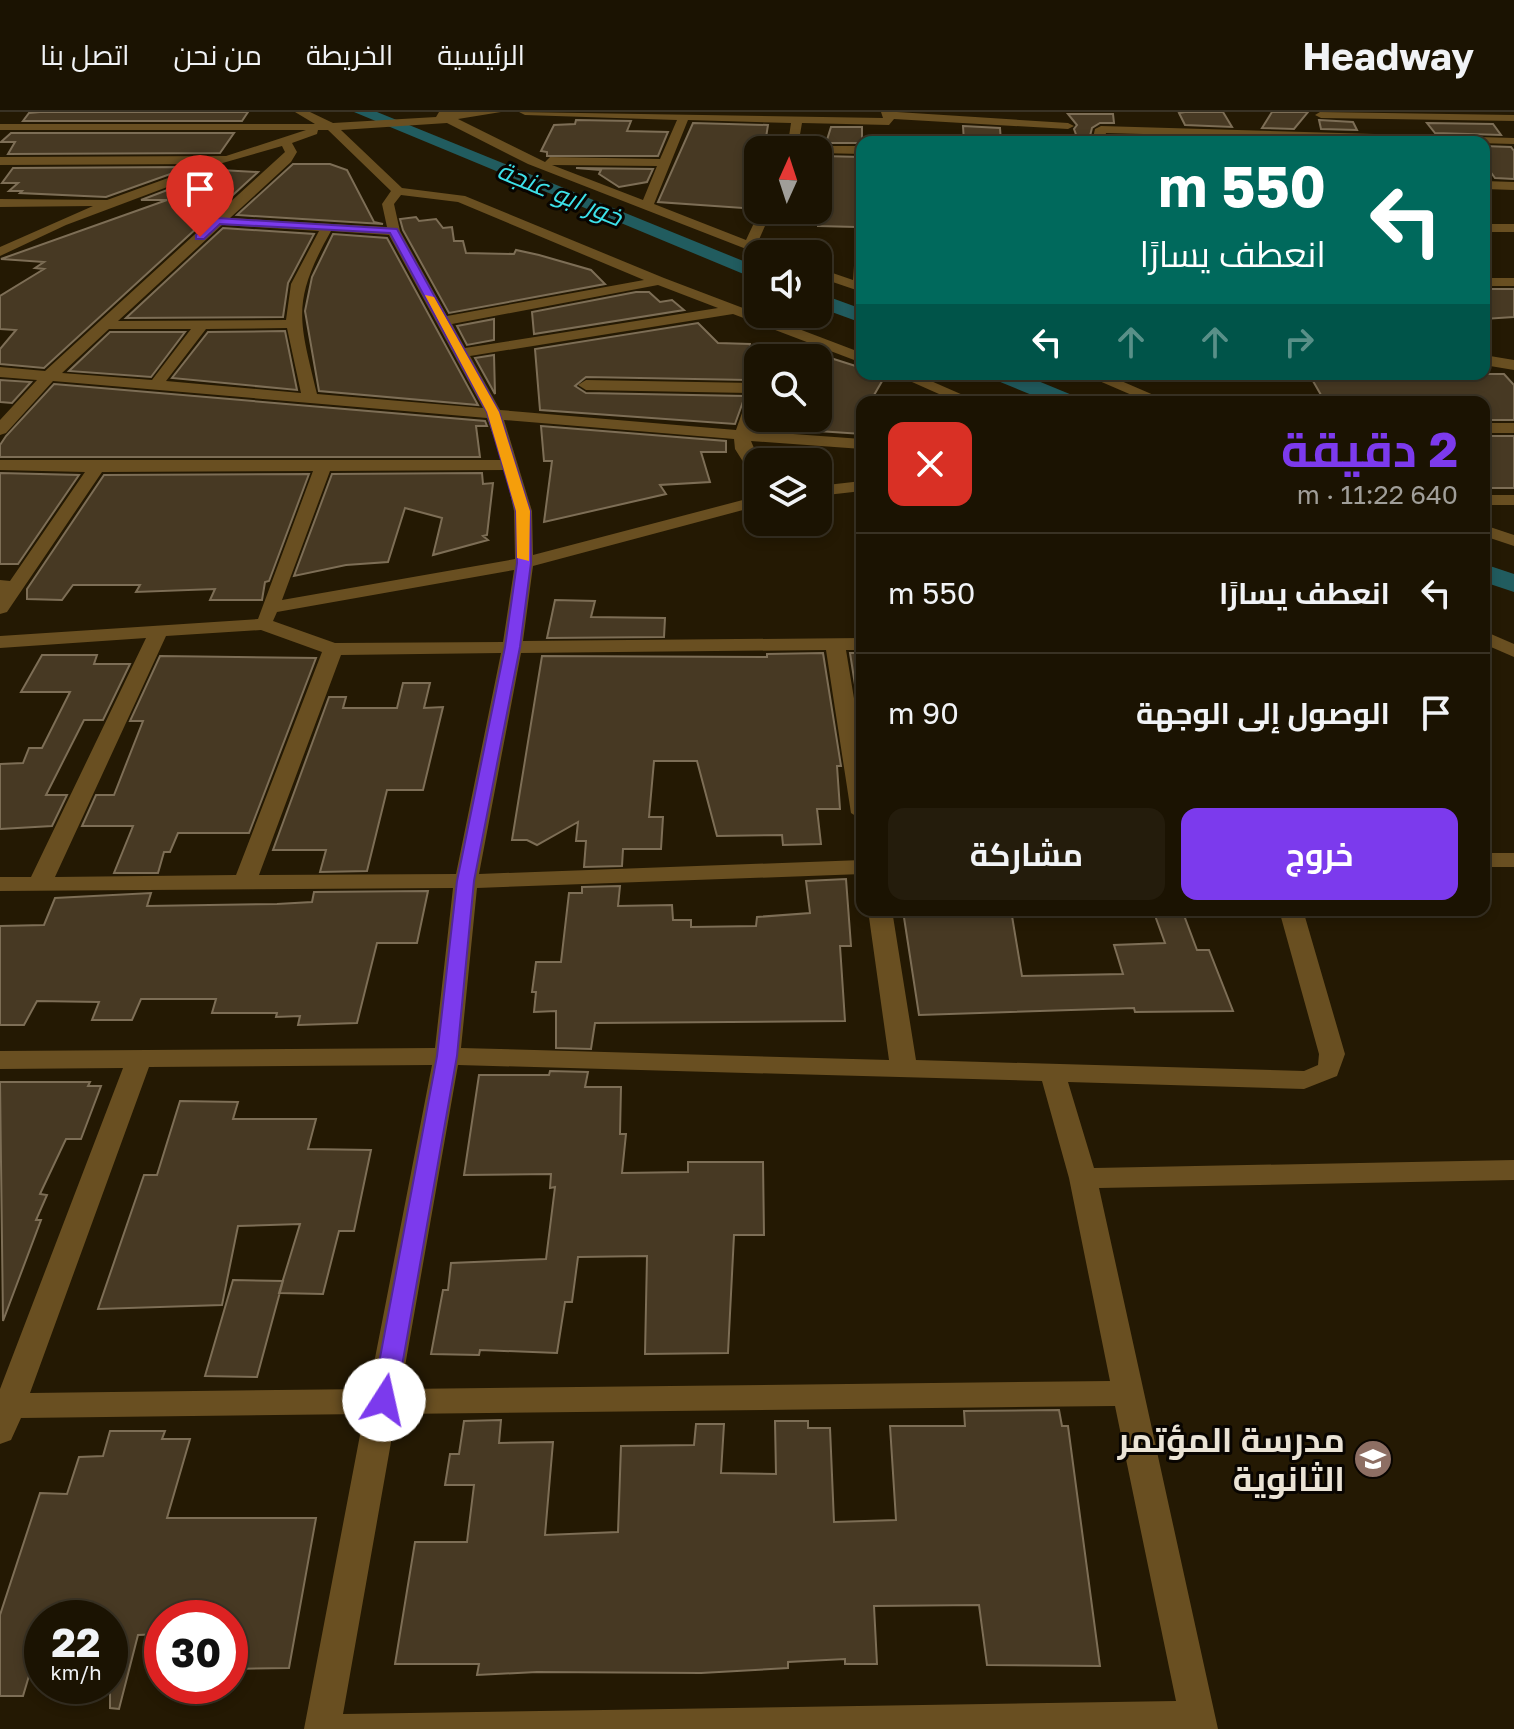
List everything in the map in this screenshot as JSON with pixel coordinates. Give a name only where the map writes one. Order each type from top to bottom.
[{"type":"street","points":[[301,112],[326,124],[398,191],[461,199],[659,281],[856,356]]},
{"type":"street","points":[[0,127],[326,124],[495,112]]},
{"type":"street","points":[[525,112],[889,122],[889,114],[1273,136]]},
{"type":"street","points":[[1060,112],[1092,136]]},
{"type":"street","points":[[1308,136],[1322,114],[1514,118]]},
{"type":"street","points":[[439,115],[532,161],[744,244]]},
{"type":"street","points":[[646,208],[684,117]]},
{"type":"street","points":[[794,136],[797,120]]},
{"type":"street","points":[[1241,123],[1251,134]]},
{"type":"street","points":[[0,252],[61,222],[326,124]]},
{"type":"street","points":[[0,430],[48,377],[291,155],[285,141]]},
{"type":"street","points":[[1490,141],[1514,141]]},
{"type":"street","points":[[832,150],[856,150]]},
{"type":"street","points":[[1490,150],[1514,151]]},
{"type":"street","points":[[0,161],[227,160]]},
{"type":"street","points":[[532,161],[663,163]]},
{"type":"street","points":[[1490,185],[1514,186]]},
{"type":"street","points":[[322,1729],[447,1056],[466,881],[512,647],[524,563],[523,511],[512,465],[493,412],[394,231],[388,204],[398,191]]},
{"type":"street","points":[[0,203],[118,202]]},
{"type":"street","points":[[217,221],[394,231]]},
{"type":"street","points":[[310,397],[293,324],[291,299],[298,277],[328,226]]},
{"type":"street","points":[[1490,228],[1514,228]]},
{"type":"street","points":[[832,277],[856,286]]},
{"type":"street","points":[[442,321],[659,281]]},
{"type":"street","points":[[1490,282],[1514,282]]},
{"type":"street","points":[[463,353],[736,309]]},
{"type":"street","points":[[108,325],[293,324]]},
{"type":"street","points":[[156,385],[201,325]]},
{"type":"street","points":[[1490,361],[1514,365]]},
{"type":"street","points":[[0,372],[856,444]]},
{"type":"street","points":[[917,380],[956,396]]},
{"type":"street","points":[[1106,380],[1147,396]]},
{"type":"street","points":[[586,385],[754,388],[757,391],[742,435],[744,451]]},
{"type":"street","points":[[1490,428],[1514,428]]},
{"type":"street","points":[[0,465],[512,465]]},
{"type":"street","points":[[266,616],[323,466]]},
{"type":"street","points":[[0,608],[8,586],[97,467]]},
{"type":"street","points":[[832,489],[856,487]]},
{"type":"street","points":[[1490,500],[1514,500]]},
{"type":"street","points":[[0,642],[158,633],[266,616],[524,563],[744,505]]},
{"type":"street","points":[[1490,532],[1514,541]]},
{"type":"street","points":[[266,616],[333,649],[856,644]]},
{"type":"street","points":[[40,883],[158,633]]},
{"type":"street","points":[[1490,640],[1514,651]]},
{"type":"street","points":[[835,644],[856,770]]},
{"type":"street","points":[[246,880],[333,649]]},
{"type":"street","points":[[1490,860],[1514,860]]},
{"type":"street","points":[[0,884],[246,880],[466,881],[856,867]]},
{"type":"street","points":[[881,916],[904,1069]]},
{"type":"street","points":[[0,1060],[447,1056],[1304,1080],[1327,1072],[1333,1064],[1293,916]]},
{"type":"street","points":[[139,1059],[3,1415],[384,1400],[1130,1393]]},
{"type":"street","points":[[348,1729],[1199,1724],[1083,1178],[1053,1075]]},
{"type":"street","points":[[1083,1178],[1514,1170]]},
{"type":"building","points":[[248,112],[242,121],[23,121],[29,113]]},
{"type":"building","points":[[1223,112],[1232,127],[1185,125],[1179,113]]},
{"type":"building","points":[[1272,112],[1308,112],[1294,129],[1262,128]]},
{"type":"building","points":[[1068,114],[1113,114],[1114,123],[1100,123],[1092,128],[1090,136],[1077,136],[1074,129],[1077,125]]},
{"type":"building","points":[[576,120],[631,121],[627,131],[668,132],[658,156],[547,156],[547,152],[541,151],[554,125],[575,124]]},
{"type":"building","points":[[1319,120],[1353,122],[1357,130],[1321,129]]},
{"type":"building","points":[[693,123],[768,125],[766,136],[744,136],[744,208],[658,202]]},
{"type":"building","points":[[1427,123],[1493,124],[1501,135],[1435,133]]},
{"type":"building","points":[[963,126],[1000,128],[1001,136],[964,136]]},
{"type":"building","points":[[831,127],[862,127],[862,136],[856,136],[856,143],[832,143],[832,136],[828,136]]},
{"type":"building","points":[[11,133],[234,133],[220,153],[8,154],[15,142],[1,142]]},
{"type":"building","points":[[1490,146],[1511,147],[1514,151],[1514,179],[1495,178],[1490,171]]},
{"type":"building","points":[[832,156],[856,157],[856,227],[818,226],[832,224]]},
{"type":"building","points":[[293,164],[330,164],[347,170],[374,222],[383,224],[237,215]]},
{"type":"building","points":[[190,167],[106,197],[20,193],[22,191],[9,191],[18,183],[2,183],[13,168]]},
{"type":"building","points":[[576,168],[653,169],[647,182],[619,187],[599,174],[601,170]]},
{"type":"building","points":[[220,170],[258,172],[44,368],[0,364],[0,349],[16,330],[0,329],[0,296],[44,269],[35,268],[44,262],[1,259],[167,200],[141,200]]},
{"type":"building","points":[[416,217],[419,221],[436,219],[443,228],[452,227],[454,241],[463,241],[466,253],[514,254],[516,250],[539,255],[591,270],[605,284],[449,313],[403,230],[400,219]]},
{"type":"building","points":[[223,228],[314,234],[288,283],[283,317],[126,318]]},
{"type":"building","points":[[333,234],[387,238],[478,405],[319,391],[305,311],[312,277]]},
{"type":"building","points":[[1490,289],[1514,289],[1514,317],[1490,319]]},
{"type":"building","points":[[649,292],[660,302],[672,300],[684,310],[534,334],[532,312]]},
{"type":"building","points":[[494,319],[494,340],[467,345],[457,326]]},
{"type":"building","points":[[698,323],[718,343],[750,344],[744,344],[744,380],[586,377],[575,386],[586,393],[744,396],[735,424],[540,410],[535,349]]},
{"type":"building","points":[[285,331],[297,390],[172,378],[208,332]]},
{"type":"building","points":[[110,332],[185,332],[151,377],[69,371]]},
{"type":"building","points":[[494,355],[495,394],[475,358]]},
{"type":"building","points":[[832,358],[856,366],[856,380],[883,380],[873,396],[856,396],[856,434],[832,432]]},
{"type":"building","points":[[1490,374],[1504,374],[1514,385],[1514,420],[1490,420],[1490,396],[1322,396],[1312,380],[1490,380]]},
{"type":"building","points":[[0,380],[31,382],[12,403],[0,402]]},
{"type":"building","points":[[54,384],[485,421],[487,426],[476,426],[480,457],[0,457],[0,445],[6,436]]},
{"type":"building","points":[[541,426],[726,441],[726,452],[701,452],[710,482],[660,485],[666,494],[544,522],[552,461],[544,461]]},
{"type":"building","points":[[1490,436],[1514,436],[1514,488],[1490,488]]},
{"type":"building","points":[[0,473],[79,475],[18,564],[0,564]]},
{"type":"building","points":[[482,473],[483,484],[493,483],[487,535],[483,536],[488,540],[433,555],[442,518],[405,508],[388,562],[346,565],[294,576],[332,474]]},
{"type":"building","points":[[309,474],[269,581],[265,582],[262,600],[210,600],[215,589],[136,592],[140,585],[73,585],[62,600],[27,599],[27,589],[104,475]]},
{"type":"building","points":[[555,600],[595,601],[591,617],[665,618],[664,637],[547,638]]},
{"type":"building","points":[[823,653],[841,766],[837,766],[840,809],[817,809],[821,844],[783,845],[782,835],[717,836],[697,761],[654,761],[649,817],[663,817],[661,849],[623,849],[622,866],[584,867],[586,841],[576,841],[578,822],[537,845],[527,840],[512,840],[542,656],[767,657],[767,654]]},
{"type":"building","points":[[850,653],[856,653],[856,691]]},
{"type":"building","points":[[42,655],[97,655],[94,664],[130,664],[103,720],[84,720],[46,795],[67,795],[52,826],[0,829],[0,764],[23,763],[29,748],[42,748],[70,692],[21,692]]},
{"type":"building","points":[[160,656],[316,658],[249,833],[178,833],[170,852],[164,852],[158,873],[114,873],[133,826],[82,826],[96,795],[114,795],[143,721],[130,721]]},
{"type":"building","points":[[403,683],[430,683],[424,708],[443,707],[423,790],[387,790],[367,871],[320,872],[326,850],[273,850],[329,697],[346,697],[343,708],[397,708]]},
{"type":"building","points":[[846,879],[851,946],[840,946],[845,1021],[595,1023],[591,1049],[556,1048],[556,1011],[534,1012],[536,992],[532,992],[536,962],[561,962],[569,893],[582,893],[582,887],[620,886],[618,906],[672,905],[673,920],[691,920],[691,927],[756,926],[757,917],[810,913],[806,881]]},
{"type":"building","points":[[428,891],[417,943],[377,943],[357,1023],[298,1025],[300,1016],[212,1013],[216,999],[141,999],[132,1020],[92,1020],[99,1002],[37,1001],[24,1025],[0,1025],[0,926],[44,925],[55,898],[151,893],[147,906],[277,904],[312,902],[314,892]]},
{"type":"building","points":[[904,916],[1012,916],[1022,976],[1123,974],[1114,945],[1165,943],[1155,916],[1184,916],[1197,950],[1209,950],[1233,1011],[1135,1012],[1134,1008],[919,1015]]},
{"type":"building","points":[[550,1071],[588,1072],[585,1087],[621,1087],[620,1134],[626,1134],[622,1173],[688,1172],[688,1162],[763,1162],[764,1235],[734,1235],[728,1353],[645,1354],[647,1256],[578,1257],[572,1302],[565,1302],[557,1353],[480,1350],[479,1355],[431,1354],[443,1290],[448,1290],[451,1263],[546,1259],[555,1187],[550,1188],[551,1174],[464,1175],[479,1075],[549,1075]]},
{"type":"building","points":[[0,1082],[90,1082],[88,1086],[101,1086],[81,1139],[66,1139],[40,1194],[47,1195],[36,1220],[41,1220],[3,1321]]},
{"type":"building","points":[[180,1101],[238,1102],[233,1119],[316,1119],[308,1149],[371,1150],[354,1231],[339,1231],[323,1294],[279,1293],[300,1224],[238,1226],[222,1305],[98,1309],[144,1175],[157,1175]]},
{"type":"building","points":[[233,1280],[283,1281],[257,1377],[205,1376]]},
{"type":"building","points":[[1059,1410],[1062,1426],[1068,1426],[1100,1666],[987,1665],[979,1605],[874,1606],[877,1664],[845,1664],[845,1659],[788,1662],[788,1668],[701,1673],[537,1672],[477,1675],[479,1664],[395,1664],[415,1542],[467,1542],[474,1485],[445,1485],[450,1454],[459,1454],[464,1421],[501,1420],[499,1443],[553,1442],[545,1535],[618,1532],[621,1446],[694,1445],[696,1424],[724,1424],[721,1473],[776,1474],[775,1421],[808,1421],[808,1428],[830,1428],[834,1522],[896,1520],[890,1426],[965,1426],[964,1411]]},
{"type":"building","points":[[110,1431],[165,1431],[162,1439],[190,1439],[167,1518],[316,1518],[289,1668],[248,1669],[248,1600],[144,1600],[144,1635],[138,1635],[128,1674],[128,1600],[24,1600],[24,1693],[23,1696],[0,1696],[0,1615],[40,1493],[67,1494],[79,1457],[103,1456]]},
{"type":"building","points":[[110,1704],[120,1704],[119,1709],[110,1708]]},
{"type":"waterway","name":"خور ابو عنجة","points":[[362,112],[744,268]]},
{"type":"waterway","name":"خور ابو عنجة","points":[[832,305],[856,315]]},
{"type":"waterway","name":"خور ابو عنجة","points":[[1016,380],[1054,396]]},
{"type":"waterway","name":"خور ابو عنجة","points":[[1490,574],[1514,584]]},
{"type":"slow traffic","points":[[429,297],[463,353],[493,412],[512,465],[523,511],[524,558]]},
{"type":"place","name":"مدرسة المؤتمر الثانوية","points":[[1373,1459]]},
{"type":"route","points":[[200,237],[217,221],[394,231],[493,412],[512,465],[523,511],[524,563],[512,647],[466,881],[447,1056],[384,1400]]}]
